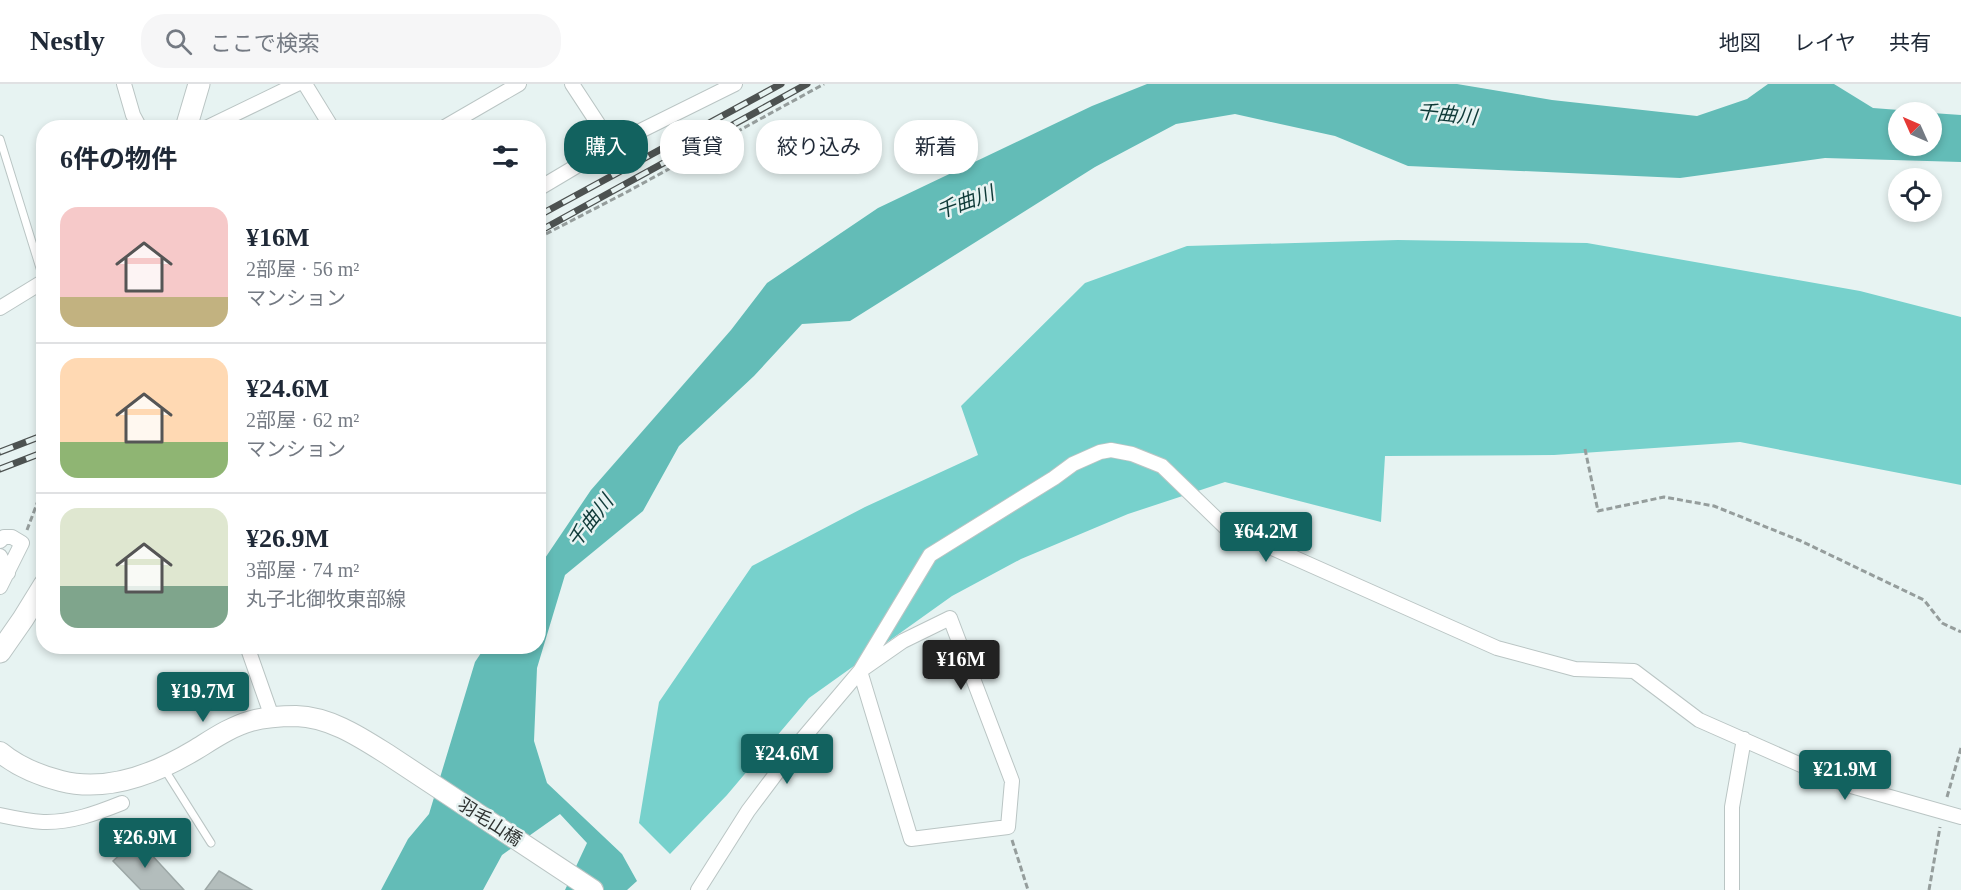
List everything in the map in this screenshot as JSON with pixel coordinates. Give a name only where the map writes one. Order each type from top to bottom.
[{"type":"main road","points":[[188,120],[199,84]]},
{"type":"main road","points":[[0,652],[36,598]]},
{"type":"main road","name":"羽毛山橋","points":[[0,752],[30,772],[45,777],[85,786],[113,784],[164,768],[233,728],[250,721],[298,716],[327,722],[354,734],[387,754],[593,890]]},
{"type":"street","points":[[124,84],[136,120]]},
{"type":"street","points":[[223,120],[297,84]]},
{"type":"street","points":[[305,84],[327,120]]},
{"type":"street","points":[[457,120],[519,84]]},
{"type":"street","points":[[572,84],[596,120]]},
{"type":"street","points":[[648,127],[735,84]]},
{"type":"street","points":[[546,184],[564,174]]},
{"type":"street","points":[[0,308],[36,285]]},
{"type":"street","points":[[698,890],[748,811],[799,743],[860,670],[930,555],[1073,464],[1100,452],[1111,450],[1132,454],[1162,466],[1225,527],[1497,648],[1575,669],[1634,671],[1699,720],[1845,784],[1961,817]]},
{"type":"street","points":[[0,541],[4,537],[12,537],[22,543],[0,587]]},
{"type":"street","points":[[0,556],[8,573]]},
{"type":"street","points":[[950,618],[1012,781],[1008,826],[911,839],[860,670],[903,641],[950,618]]},
{"type":"street","points":[[251,654],[272,717]]},
{"type":"street","points":[[1732,890],[1732,807],[1744,739]]},
{"type":"street","points":[[0,815],[31,821],[56,822],[85,816],[122,803]]},
{"type":"lane","points":[[0,140],[36,258]]},
{"type":"lane","points":[[164,768],[210,843]]},
{"type":"path","points":[[546,234],[625,194],[824,84]]},
{"type":"path","points":[[1585,449],[1598,511],[1664,497],[1714,506],[1801,541],[1924,600],[1942,623],[1961,632]]},
{"type":"path","points":[[22,543],[36,506]]},
{"type":"path","points":[[1008,826],[1028,890]]},
{"type":"shaded area","points":[[1398,240],[1587,243],[1860,291],[1961,317],[1961,485],[1740,442],[1554,455],[1385,456],[1381,522],[1225,482],[1128,514],[1021,559],[952,596],[809,698],[727,795],[670,854],[639,823],[659,702],[752,566],[865,507],[978,455],[961,406],[1085,283],[1187,246]]},
{"type":"water","name":"千曲川","points":[[1147,84],[1457,84],[1552,100],[1697,116],[1747,99],[1768,84],[1834,84],[1873,108],[1888,109],[1888,156],[1942,156],[1942,114],[1961,115],[1961,162],[1825,158],[1680,178],[1408,166],[1335,136],[1235,114],[1176,124],[1095,167],[850,321],[802,324],[754,376],[679,446],[643,511],[565,575],[546,638],[546,557],[591,490],[731,330],[767,283],[878,208],[949,174],[978,174],[978,160],[1092,106]]},
{"type":"water","points":[[480,654],[541,654],[537,668],[534,741],[547,783],[622,854],[637,881],[627,890],[565,890],[587,843],[560,814],[502,855],[483,890],[381,890],[408,839],[429,814],[475,662]]},
{"type":"building","points":[[137,839],[184,890],[141,890],[113,861]]},
{"type":"building","points":[[219,871],[252,890],[205,890]]},
{"type":"railway","points":[[546,212],[781,84]]},
{"type":"railway","points":[[546,228],[807,84]]},
{"type":"railway","points":[[0,452],[36,438]]},
{"type":"railway","points":[[0,469],[36,455]]}]
